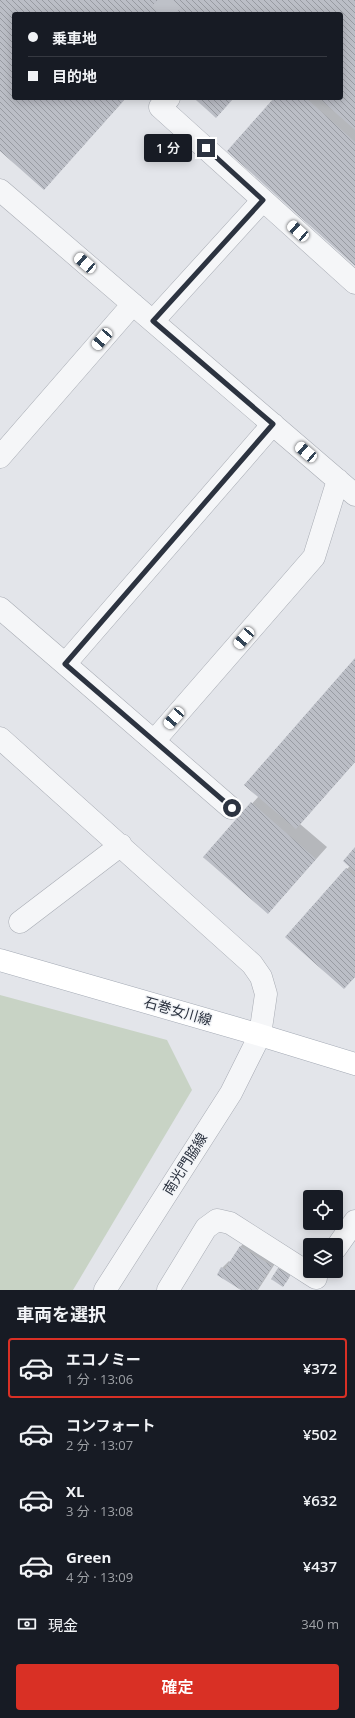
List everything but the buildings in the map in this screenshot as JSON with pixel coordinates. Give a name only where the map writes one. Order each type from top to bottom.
[{"type":"main road","name":"石巻女川線","points":[[0,960],[355,1064]]},
{"type":"street","points":[[167,100],[160,107],[355,283]]},
{"type":"street","points":[[1,192],[355,495]]},
{"type":"street","points":[[153,321],[263,200]]},
{"type":"street","points":[[0,457],[133,304]]},
{"type":"street","points":[[65,664],[273,424]]},
{"type":"street","points":[[154,741],[314,557],[338,480]]},
{"type":"street","points":[[0,608],[232,808]]},
{"type":"street","name":"南光門脇線","points":[[0,738],[252,964],[261,977],[266,994],[260,1035],[231,1093],[105,1290]]},
{"type":"street","points":[[20,922],[121,845]]},
{"type":"street","points":[[168,1290],[206,1228],[217,1220],[230,1223],[315,1280]]},
{"type":"street","points":[[343,1238],[355,1220]]},
{"type":"green space","points":[[0,995],[167,1040],[192,1090],[73,1290],[0,1290]]},
{"type":"tunnel","points":[[162,12],[173,0]]},
{"type":"route","points":[[206,148],[263,200],[153,321],[273,424],[65,664],[232,808]]}]
